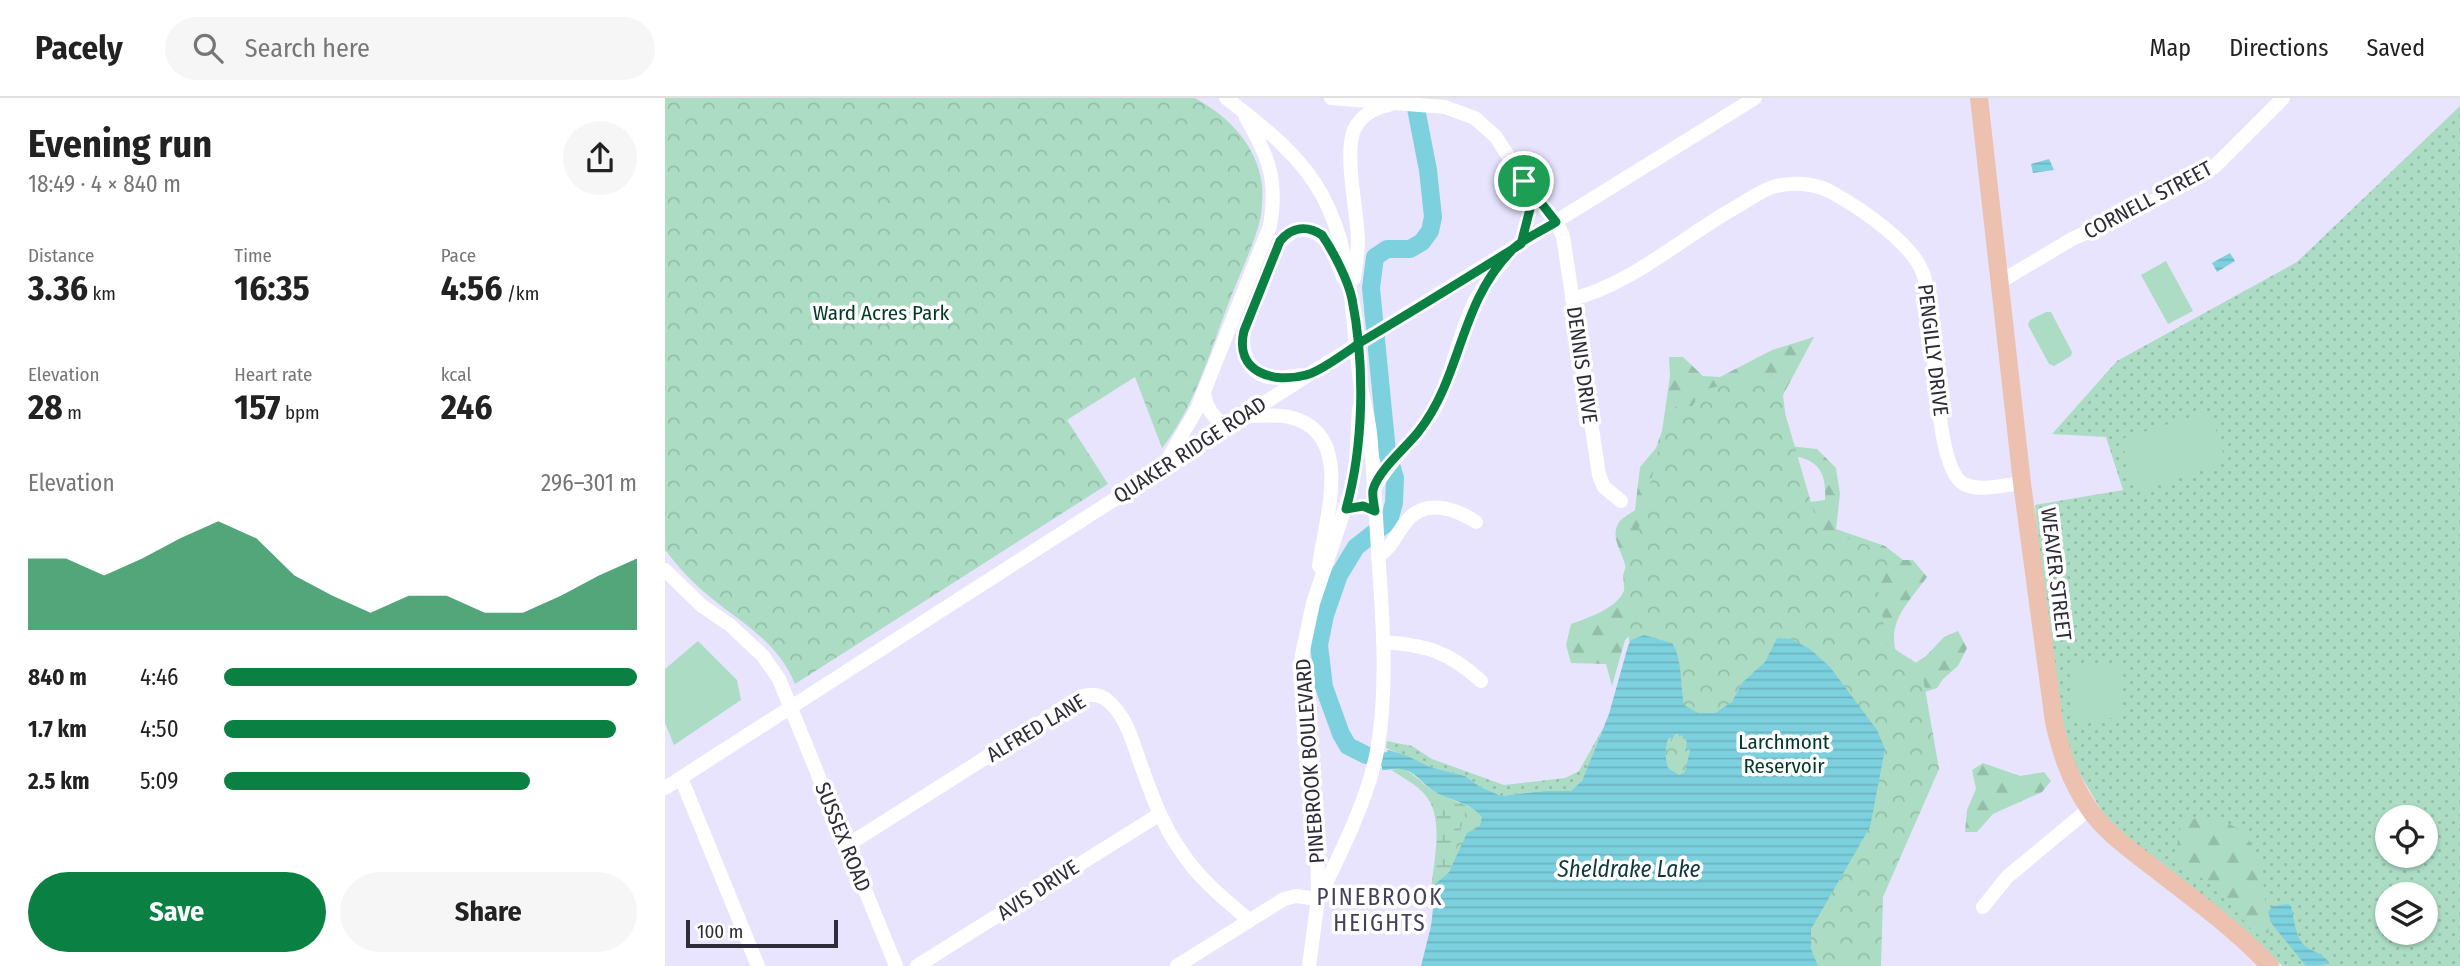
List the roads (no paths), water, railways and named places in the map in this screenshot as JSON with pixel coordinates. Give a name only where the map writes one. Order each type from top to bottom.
[{"type":"main road","name":"WEAVER STREET","points":[[1979,98],[2022,484],[2054,722],[2066,766],[2089,809],[2111,835],[2216,915],[2270,966]]},
{"type":"street","name":"PINEBROOK BOULEVARD","points":[[1226,98],[1293,156],[1322,194],[1342,242],[1352,297],[1360,380],[1370,431],[1383,642],[1383,697],[1379,735],[1374,763],[1365,789],[1339,858],[1318,899]]},
{"type":"street","points":[[1331,98],[1445,107],[1475,118],[1496,137],[1524,181],[1556,222]]},
{"type":"street","name":"QUAKER RIDGE ROAD","points":[[665,788],[1308,375],[1755,98]]},
{"type":"street","name":"CORNELL STREET","points":[[1998,283],[2073,239],[2141,208],[2213,168],[2283,98]]},
{"type":"street","points":[[1352,297],[1358,239],[1350,149],[1352,137],[1366,114],[1378,107],[1397,103]]},
{"type":"street","points":[[1163,467],[1190,422],[1204,391],[1266,238],[1272,212],[1273,186],[1268,160],[1242,111]]},
{"type":"street","points":[[1373,491],[1383,473],[1427,421],[1445,386],[1475,301],[1516,247],[1530,209],[1524,181]]},
{"type":"street","name":"PENGILLY DRIVE","points":[[1572,299],[1607,287],[1724,213],[1774,186],[1801,184],[1831,191],[1883,227],[1910,252],[1923,274],[1927,287],[1945,447],[1956,477],[1974,488],[2022,484]]},
{"type":"street","name":"DENNIS DRIVE","points":[[1556,222],[1565,245],[1599,475],[1604,486],[1621,501]]},
{"type":"street","points":[[1308,375],[1263,375],[1247,361],[1242,346],[1244,331],[1280,241],[1289,232],[1302,229],[1316,231],[1322,235],[1352,297]]},
{"type":"street","name":"PINEBROOK BOULEVARD","points":[[1309,966],[1318,899],[1316,814],[1301,687],[1304,642],[1317,590],[1346,509],[1356,462],[1360,380]]},
{"type":"street","points":[[1204,391],[1211,412],[1226,428]]},
{"type":"street","points":[[1244,416],[1290,417],[1315,431],[1325,445],[1331,475],[1331,498],[1322,537],[1317,590]]},
{"type":"street","points":[[1346,509],[1363,506],[1375,518]]},
{"type":"street","points":[[1377,549],[1390,547],[1409,518],[1423,510],[1453,509],[1476,522]]},
{"type":"street","name":"SUSSEX ROAD","points":[[665,570],[702,606],[730,625],[763,656],[779,679],[896,966]]},
{"type":"street","points":[[1383,642],[1418,645],[1443,652],[1465,666],[1481,681]]},
{"type":"street","name":"ALFRED LANE","points":[[846,846],[1083,696],[1092,694],[1108,700],[1131,733],[1160,814],[1195,871],[1249,920]]},
{"type":"street","points":[[681,778],[758,966]]},
{"type":"street","points":[[1983,907],[2007,877],[2089,809]]},
{"type":"street","name":"AVIS DRIVE","points":[[916,966],[1160,814]]},
{"type":"street","points":[[1177,966],[1290,897],[1318,899]]},
{"type":"water","points":[[2049,159],[2054,170],[2033,173],[2031,164]]},
{"type":"water","points":[[2230,253],[2235,261],[2217,272],[2212,263]]},
{"type":"water","name":"Sheldrake Lake","points":[[1644,635],[1672,643],[1680,665],[1684,705],[1698,713],[1715,713],[1732,702],[1742,683],[1765,662],[1777,638],[1791,639],[1810,649],[1830,667],[1877,730],[1885,749],[1870,827],[1811,929],[1811,949],[1818,966],[1421,966],[1431,926],[1431,891],[1449,872],[1467,833],[1480,826],[1482,817],[1467,805],[1433,790],[1409,772],[1399,769],[1382,770],[1382,766],[1368,760],[1366,755],[1388,750],[1405,755],[1430,767],[1465,776],[1501,796],[1571,791],[1582,781],[1609,714],[1631,640]],"holes":[[[1675,734],[1679,734],[1679,737],[1682,735],[1687,742],[1685,753],[1690,750],[1685,772],[1679,775],[1668,768],[1666,761],[1668,739],[1671,737],[1671,742]]]},
{"type":"water","points":[[2273,906],[2291,906],[2301,941],[2328,961],[2325,965],[2306,966],[2272,924],[2268,912]]},
{"type":"waterway","points":[[1366,755],[1348,746],[1341,734],[1324,687],[1319,645],[1325,615],[1339,575],[1356,547],[1389,521],[1394,503],[1395,478],[1387,452],[1371,288],[1375,257],[1387,249],[1410,249],[1422,242],[1430,231],[1433,217],[1428,170],[1414,98]]},
{"type":"district","name":"PINEBROOK HEIGHTS","points":[[1380,910]]},
{"type":"park label","name":"Ward Acres Park","points":[[881,313]]},
{"type":"park label","name":"Larchmont Reservoir","points":[[1784,754]]}]
